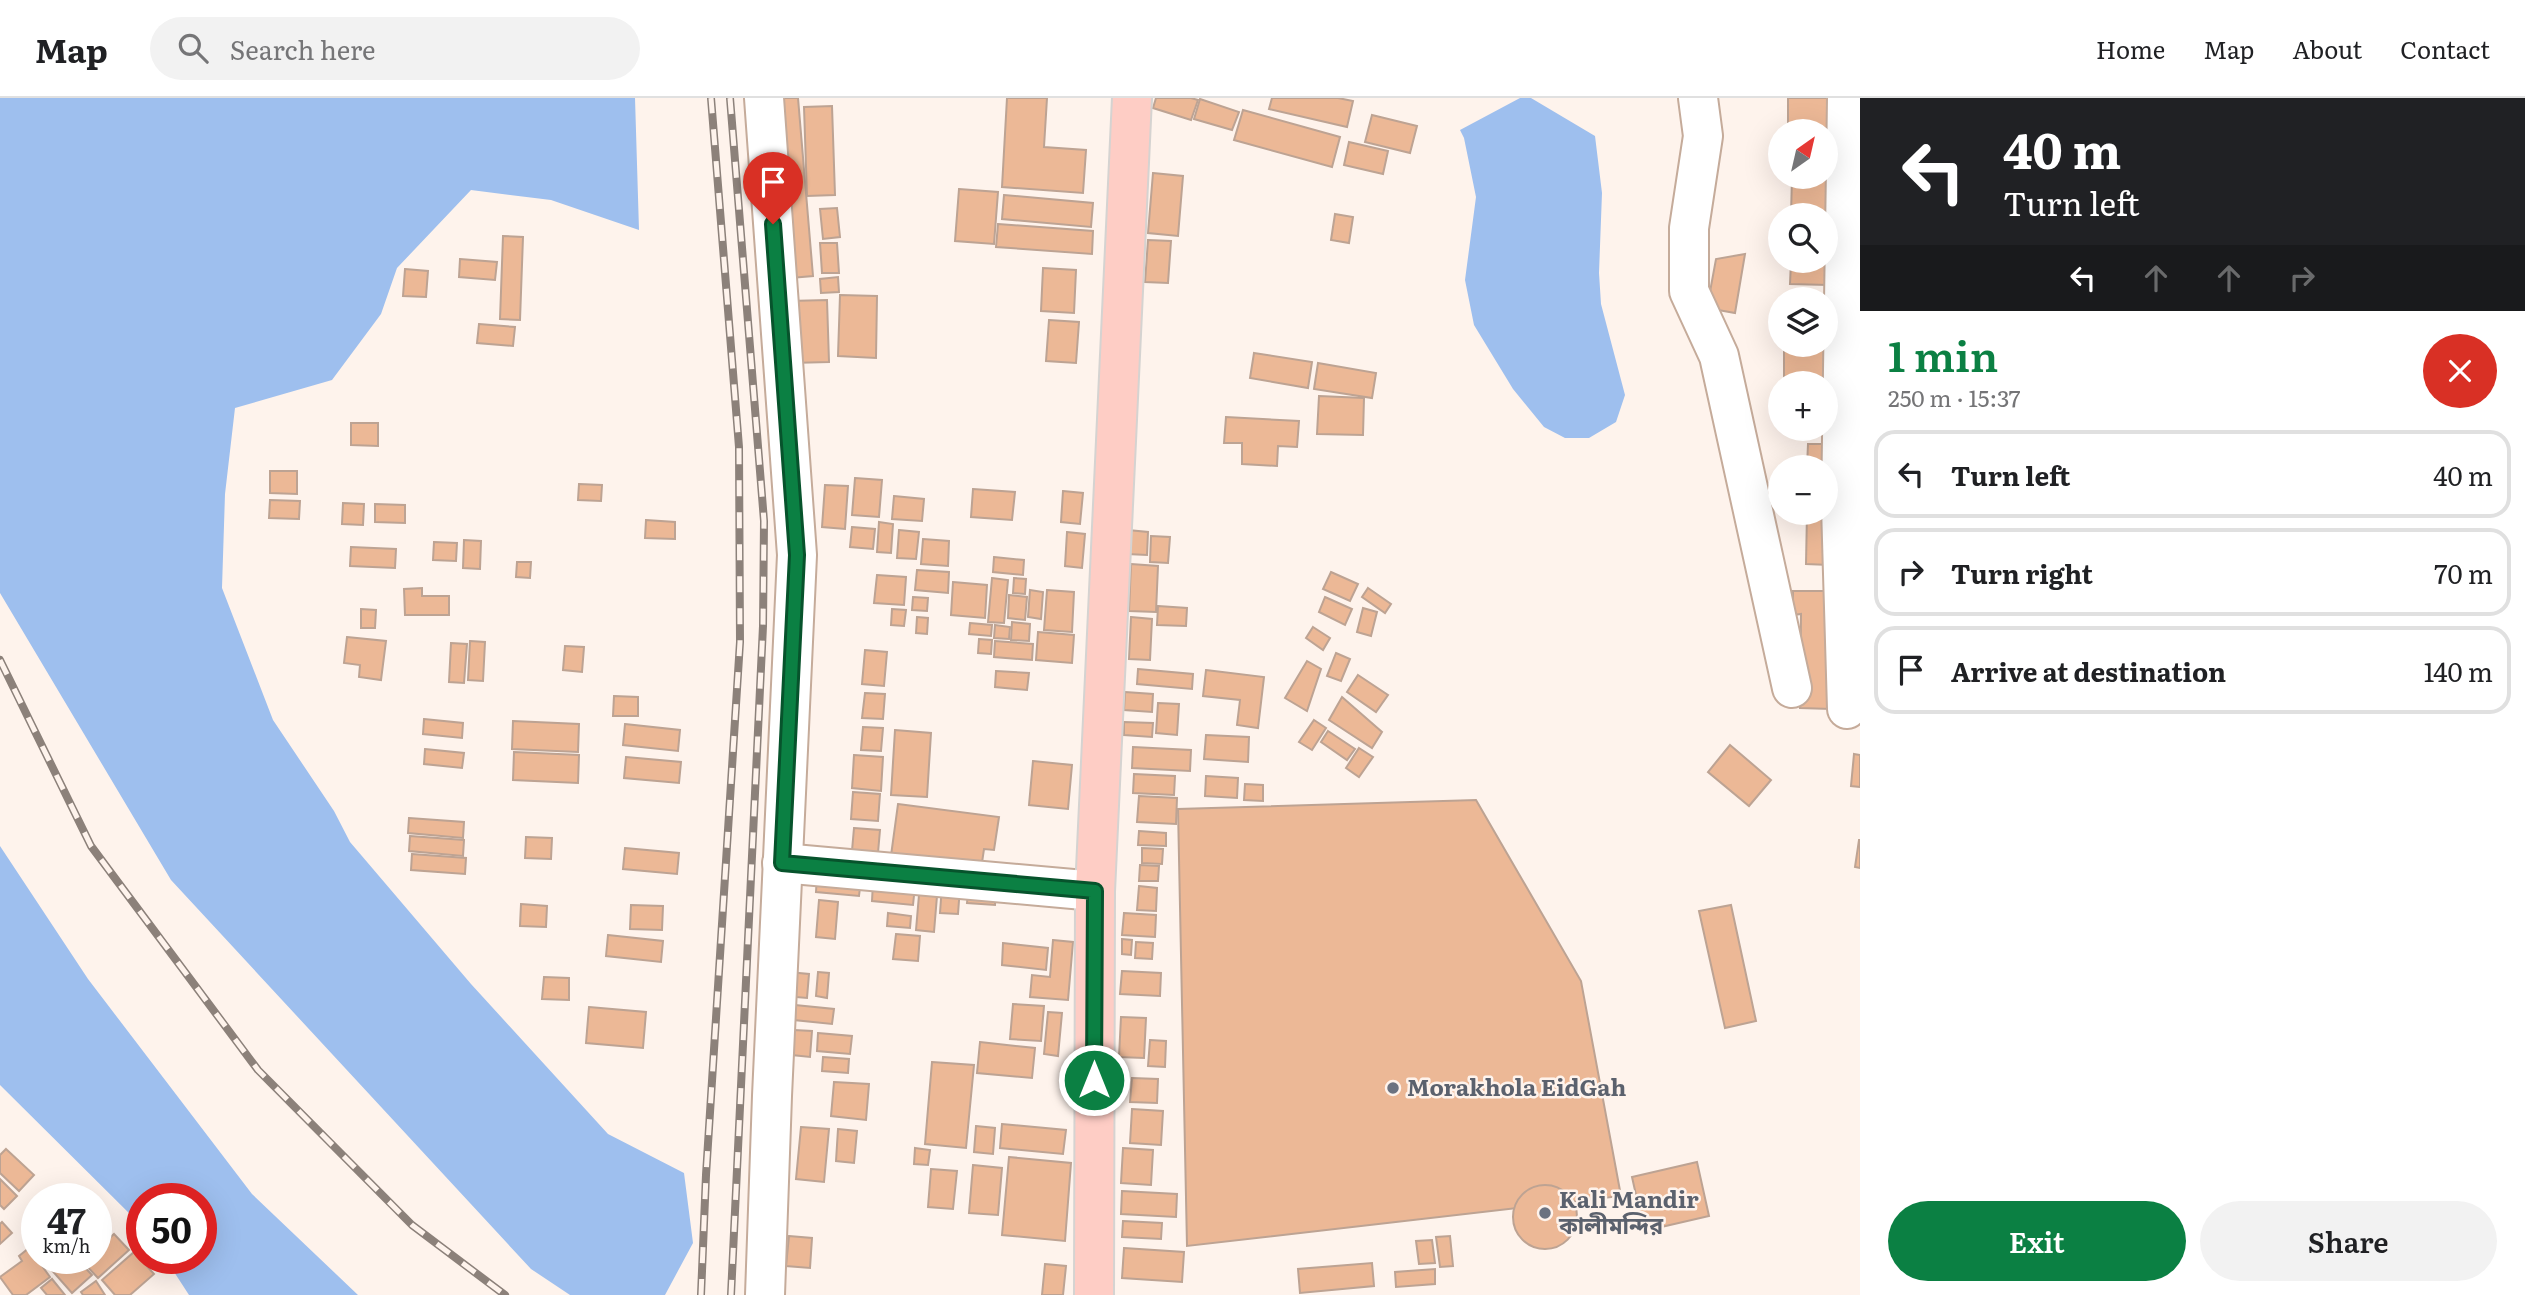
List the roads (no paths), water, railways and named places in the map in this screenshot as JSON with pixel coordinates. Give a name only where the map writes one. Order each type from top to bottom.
[{"type":"main road","points":[[1094,1295],[1095,891],[1132,98]]},
{"type":"street","points":[[764,98],[797,555],[765,1295]]},
{"type":"street","points":[[1698,98],[1703,136],[1689,228],[1689,290],[1719,356],[1792,688]]},
{"type":"street","points":[[1847,98],[1841,506],[1847,709]]},
{"type":"street","points":[[782,863],[1095,891]]},
{"type":"water","points":[[0,98],[635,98],[639,230],[551,200],[471,190],[397,268],[381,314],[332,380],[235,408],[225,494],[222,588],[273,720],[334,811],[350,842],[471,984],[608,1134],[684,1173],[693,1243],[665,1295],[570,1295],[531,1269],[171,880],[0,593]]},
{"type":"water","points":[[1520,98],[1531,98],[1595,136],[1602,193],[1599,273],[1601,304],[1625,395],[1616,422],[1589,438],[1565,438],[1544,427],[1513,389],[1474,325],[1465,280],[1476,197],[1460,130]]},
{"type":"water","points":[[0,846],[88,979],[252,1194],[358,1295],[189,1295],[175,1274],[217,1274],[217,1183],[126,1183],[126,1210],[112,1196],[112,1183],[99,1183],[0,1085]]},
{"type":"railway","points":[[701,1295],[706,1175],[740,642],[739,447],[711,98]]},
{"type":"railway","points":[[730,98],[764,521],[763,626],[731,1295]]},
{"type":"railway","points":[[0,660],[91,846],[258,1070],[412,1225],[505,1295]]},
{"type":"place","name":"Morakhola EidGah","points":[[1393,1088]]},
{"type":"place","name":"Kali Mandir কালীমন্দির","points":[[1545,1213]]}]
